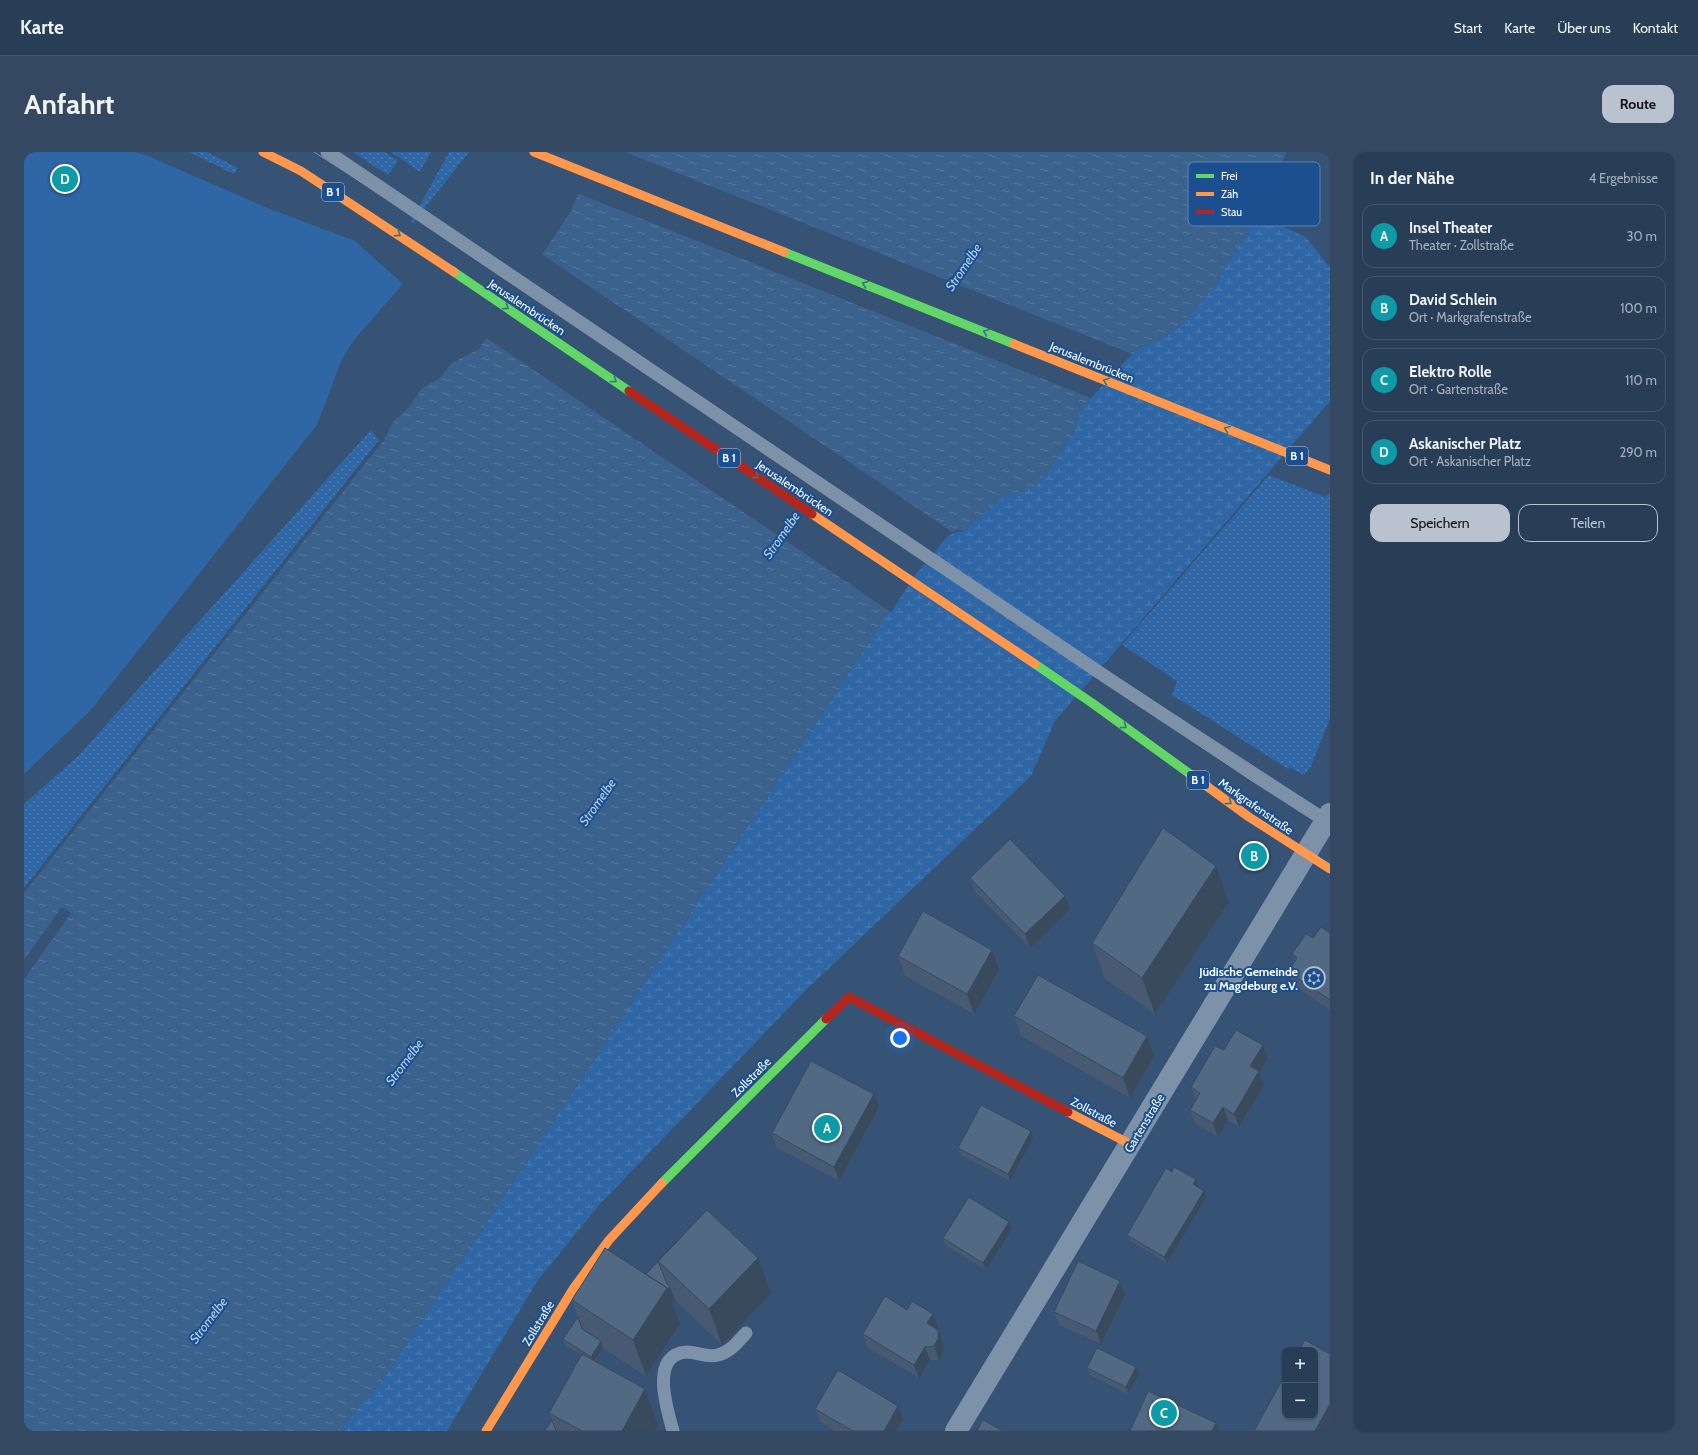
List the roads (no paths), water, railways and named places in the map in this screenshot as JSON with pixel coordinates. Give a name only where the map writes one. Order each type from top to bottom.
[{"type":"main road","name":"Jerusalembrücken","points":[[263,152],[301,171],[366,213],[1092,703]]},
{"type":"main road","name":"Jerusalembrücken","points":[[534,152],[1330,470]]},
{"type":"main road","name":"Markgrafenstraße","points":[[1092,703],[1249,816],[1330,869]]},
{"type":"main road","name":"Zollstraße","points":[[486,1431],[573,1289],[609,1240],[661,1184],[849,997],[1130,1144]]},
{"type":"street","name":"Gartenstraße","points":[[956,1431],[1306,854],[1329,819]]},
{"type":"lane","points":[[327,152],[1109,679],[1329,819]]},
{"type":"lane","points":[[673,1431],[664,1395],[662,1379],[668,1363],[681,1353],[689,1352],[711,1356],[722,1354],[730,1350],[746,1333]]},
{"type":"water","name":"Stromelbe","points":[[596,152],[1286,152],[1283,162],[1188,162],[1188,226],[1252,226],[1223,269],[1219,280],[1190,315],[1177,328],[1161,338],[1131,352],[1090,397],[1078,418],[1073,434],[1045,476],[1035,487],[1006,496],[997,501],[965,529],[952,531],[945,536],[912,577],[383,1380],[339,1431],[24,1431],[24,893],[383,441],[394,421],[409,407],[422,388],[439,379],[452,363],[479,349],[571,211]]},
{"type":"tram line","points":[[314,152],[378,193],[1249,779],[1330,831]]},
{"type":"tram line","points":[[339,152],[1112,674],[1330,816]]},
{"type":"place","name":"Askanischer Platz","points":[[65,179]]},
{"type":"place","name":"David Schlein","points":[[1254,856]]},
{"type":"place","name":"Jüdische Gemeinde zu Magdeburg e.V.","points":[[1314,978]]},
{"type":"place","name":"Insel Theater","points":[[827,1128]]},
{"type":"place","name":"Elektro Rolle","points":[[1164,1413]]}]
